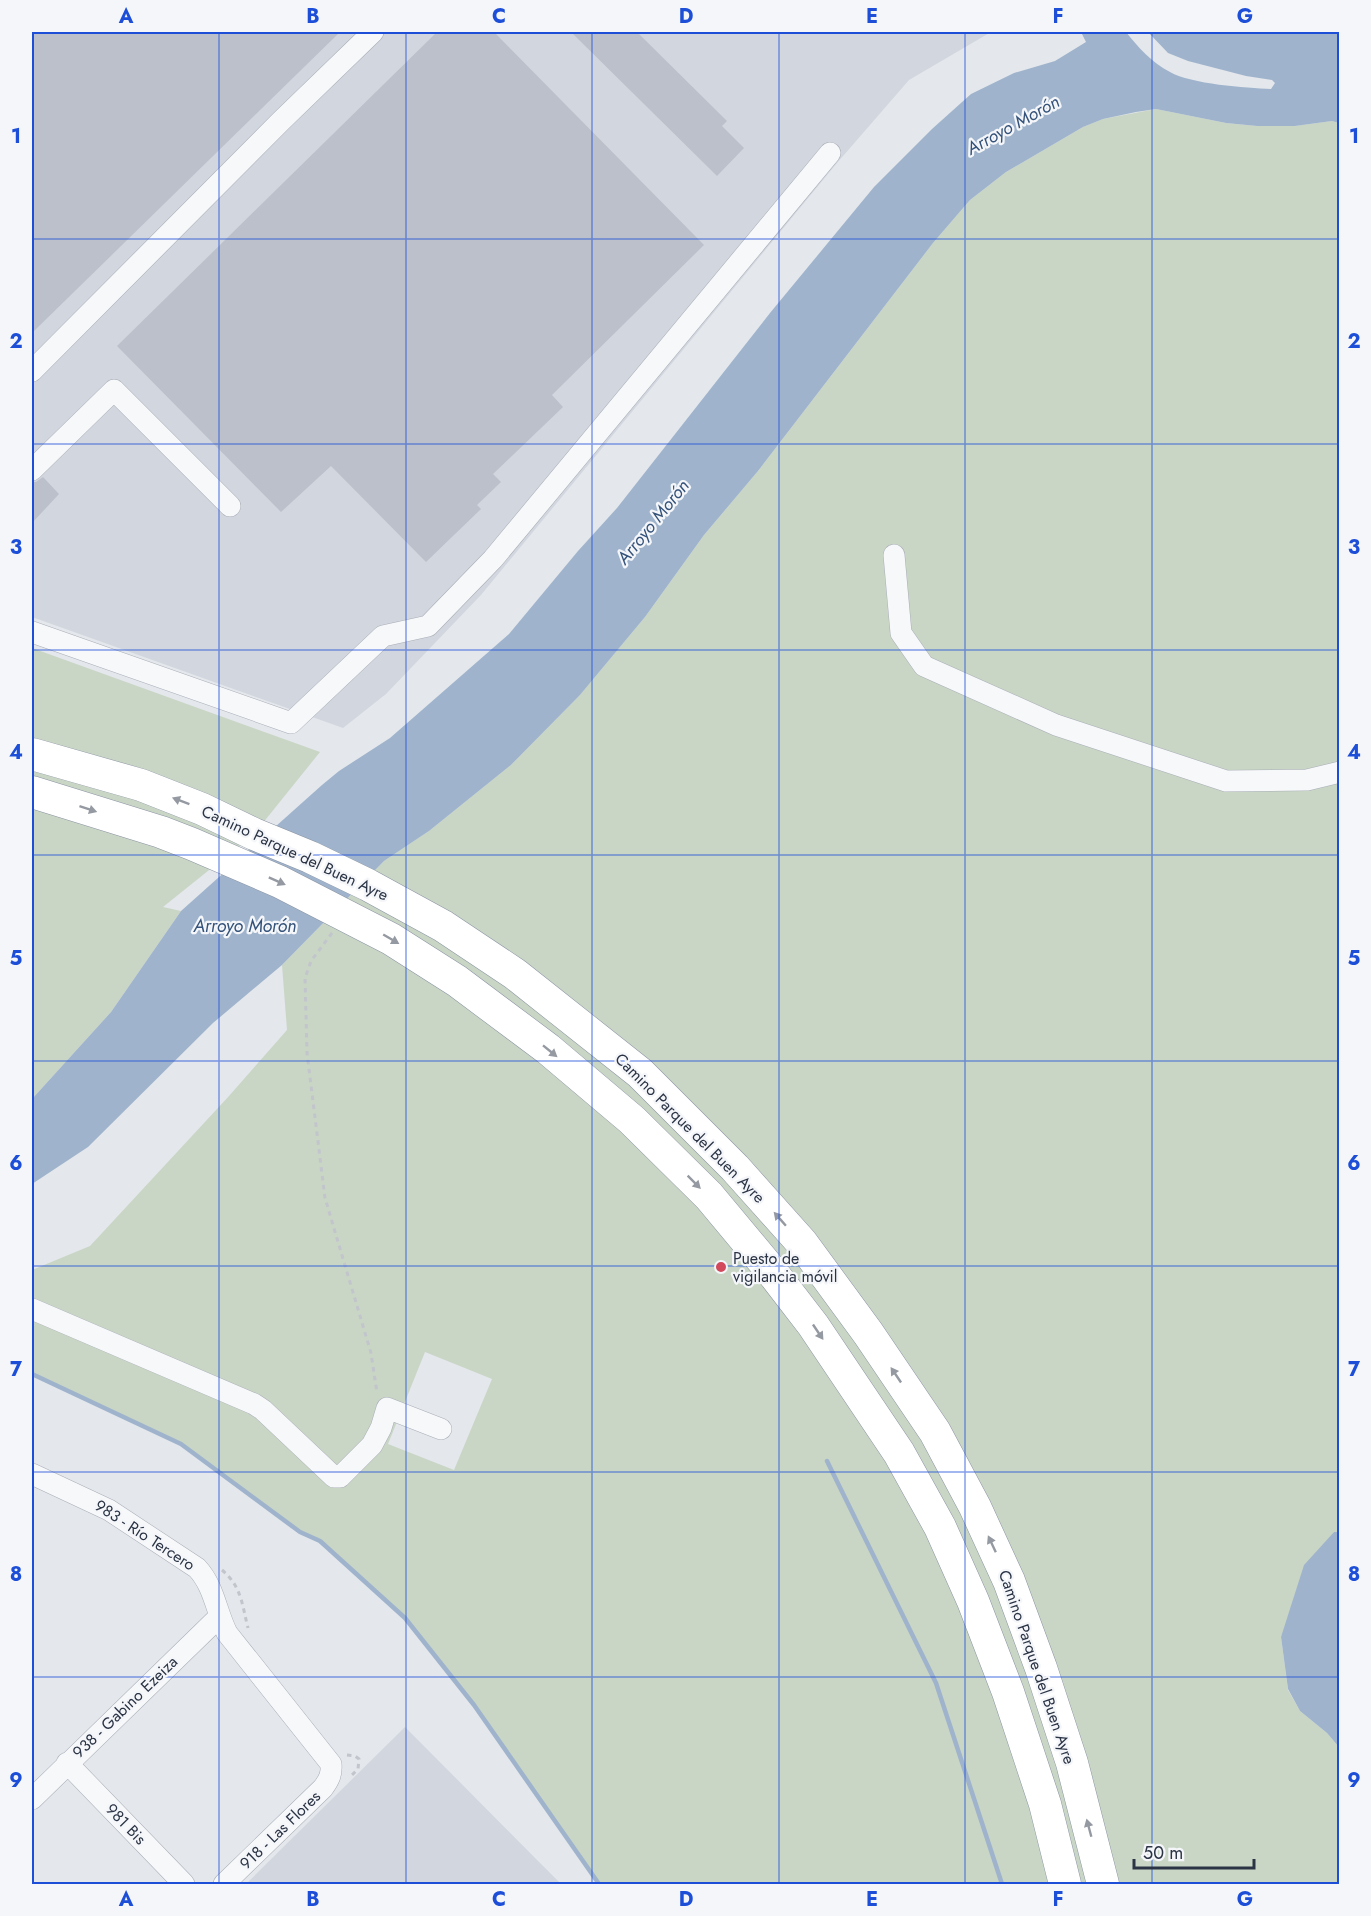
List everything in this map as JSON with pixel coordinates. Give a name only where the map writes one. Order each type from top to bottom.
[{"type":"highway","points":[[32,738],[141,785]]},
{"type":"highway","name":"Camino Parque del Buen Ayre","points":[[32,754],[141,785],[202,809],[368,885],[443,926],[515,974],[640,1073],[735,1168],[801,1243],[855,1315],[935,1432],[975,1507],[1009,1581],[1041,1668],[1072,1763],[1103,1884]]},
{"type":"highway","name":"Camino Parque del Buen Ayre","points":[[32,792],[161,832],[280,882],[392,939],[457,981],[548,1049],[632,1120],[709,1196],[813,1325],[899,1453],[940,1527],[964,1580],[1012,1703],[1045,1804],[1065,1884]]},
{"type":"street","points":[[32,371],[373,32]]},
{"type":"street","points":[[32,632],[291,723],[383,636],[428,626],[493,560],[830,153]]},
{"type":"street","points":[[32,470],[114,390],[230,506]]},
{"type":"street","points":[[894,555],[901,633],[924,666],[1056,726],[1226,781],[1307,780],[1340,772]]},
{"type":"street","points":[[32,1308],[254,1404],[334,1477],[339,1477],[372,1445],[381,1428],[387,1408],[441,1429]]},
{"type":"street","name":"983 - Río Tercero","points":[[32,1474],[110,1510],[197,1568],[205,1576],[219,1617],[236,1646],[331,1764],[331,1772]]},
{"type":"street","name":"938 - Gabino Ezeiza","points":[[32,1799],[219,1617]]},
{"type":"street","name":"981 Bis","points":[[67,1763],[184,1884]]},
{"type":"street","name":"918 - Las Flores","points":[[224,1884],[323,1788],[329,1781],[331,1772]]},
{"type":"path","points":[[340,912],[338,923],[311,961],[304,978],[307,1053],[325,1198],[371,1353],[377,1394]]},
{"type":"shaded area","points":[[32,32],[991,32],[909,80],[837,163],[481,595],[386,694],[343,728],[32,617]]},
{"type":"shaded area","points":[[405,1727],[561,1884],[246,1884]]},
{"type":"green space","points":[[1156,109],[1226,123],[1257,126],[1295,126],[1332,121],[1339,123],[1340,1532],[1334,1532],[1281,1637],[1288,1690],[1300,1711],[1327,1733],[1338,1746],[1339,1884],[599,1884],[474,1705],[405,1618],[320,1541],[300,1532],[181,1444],[32,1374],[32,1270],[90,1246],[287,1030],[282,965],[384,861],[429,831],[511,765],[580,695],[645,617],[704,535],[758,471],[933,243],[970,200],[1006,172],[1083,127],[1103,119]],"holes":[[[425,1352],[492,1379],[454,1470],[388,1444]]]},
{"type":"green space","points":[[32,648],[320,752],[254,834],[163,907],[181,911],[111,1012],[32,1099]]},
{"type":"water","name":"Arroyo Morón","points":[[1081,32],[1126,32],[1140,49],[1163,68],[1191,80],[1219,85],[1271,89],[1275,83],[1272,80],[1246,76],[1188,61],[1168,53],[1148,32],[1339,32],[1339,123],[1332,121],[1295,126],[1257,126],[1226,123],[1156,109],[1136,112],[1103,119],[1083,127],[1006,172],[970,200],[933,243],[758,471],[704,535],[645,617],[580,695],[511,765],[429,831],[384,861],[282,965],[213,1023],[88,1147],[32,1184],[32,1099],[111,1012],[181,911],[322,785],[339,771],[390,738],[509,634],[617,508],[770,313],[874,187],[932,129],[971,94],[1014,73],[1055,61],[1086,42]]},
{"type":"water","points":[[1334,1532],[1340,1532],[1339,1799],[1338,1746],[1327,1733],[1300,1711],[1288,1689],[1281,1637],[1304,1565]]},
{"type":"building","points":[[32,32],[340,32],[32,333]]},
{"type":"building","points":[[437,32],[494,32],[704,245],[552,395],[563,407],[493,474],[501,482],[477,505],[481,509],[426,562],[331,466],[281,512],[117,346]]},
{"type":"building","points":[[571,32],[637,32],[727,121],[722,126],[744,148],[717,176]]},
{"type":"building","points":[[43,477],[59,494],[32,523],[32,482]]},
{"type":"waterway","points":[[32,1374],[181,1444],[300,1532],[320,1541],[405,1618],[474,1705],[599,1884]]},
{"type":"waterway","points":[[827,1461],[936,1683],[1002,1884]]},
{"type":"place","name":"Puesto de vigilancia móvil","points":[[721,1267]]}]
